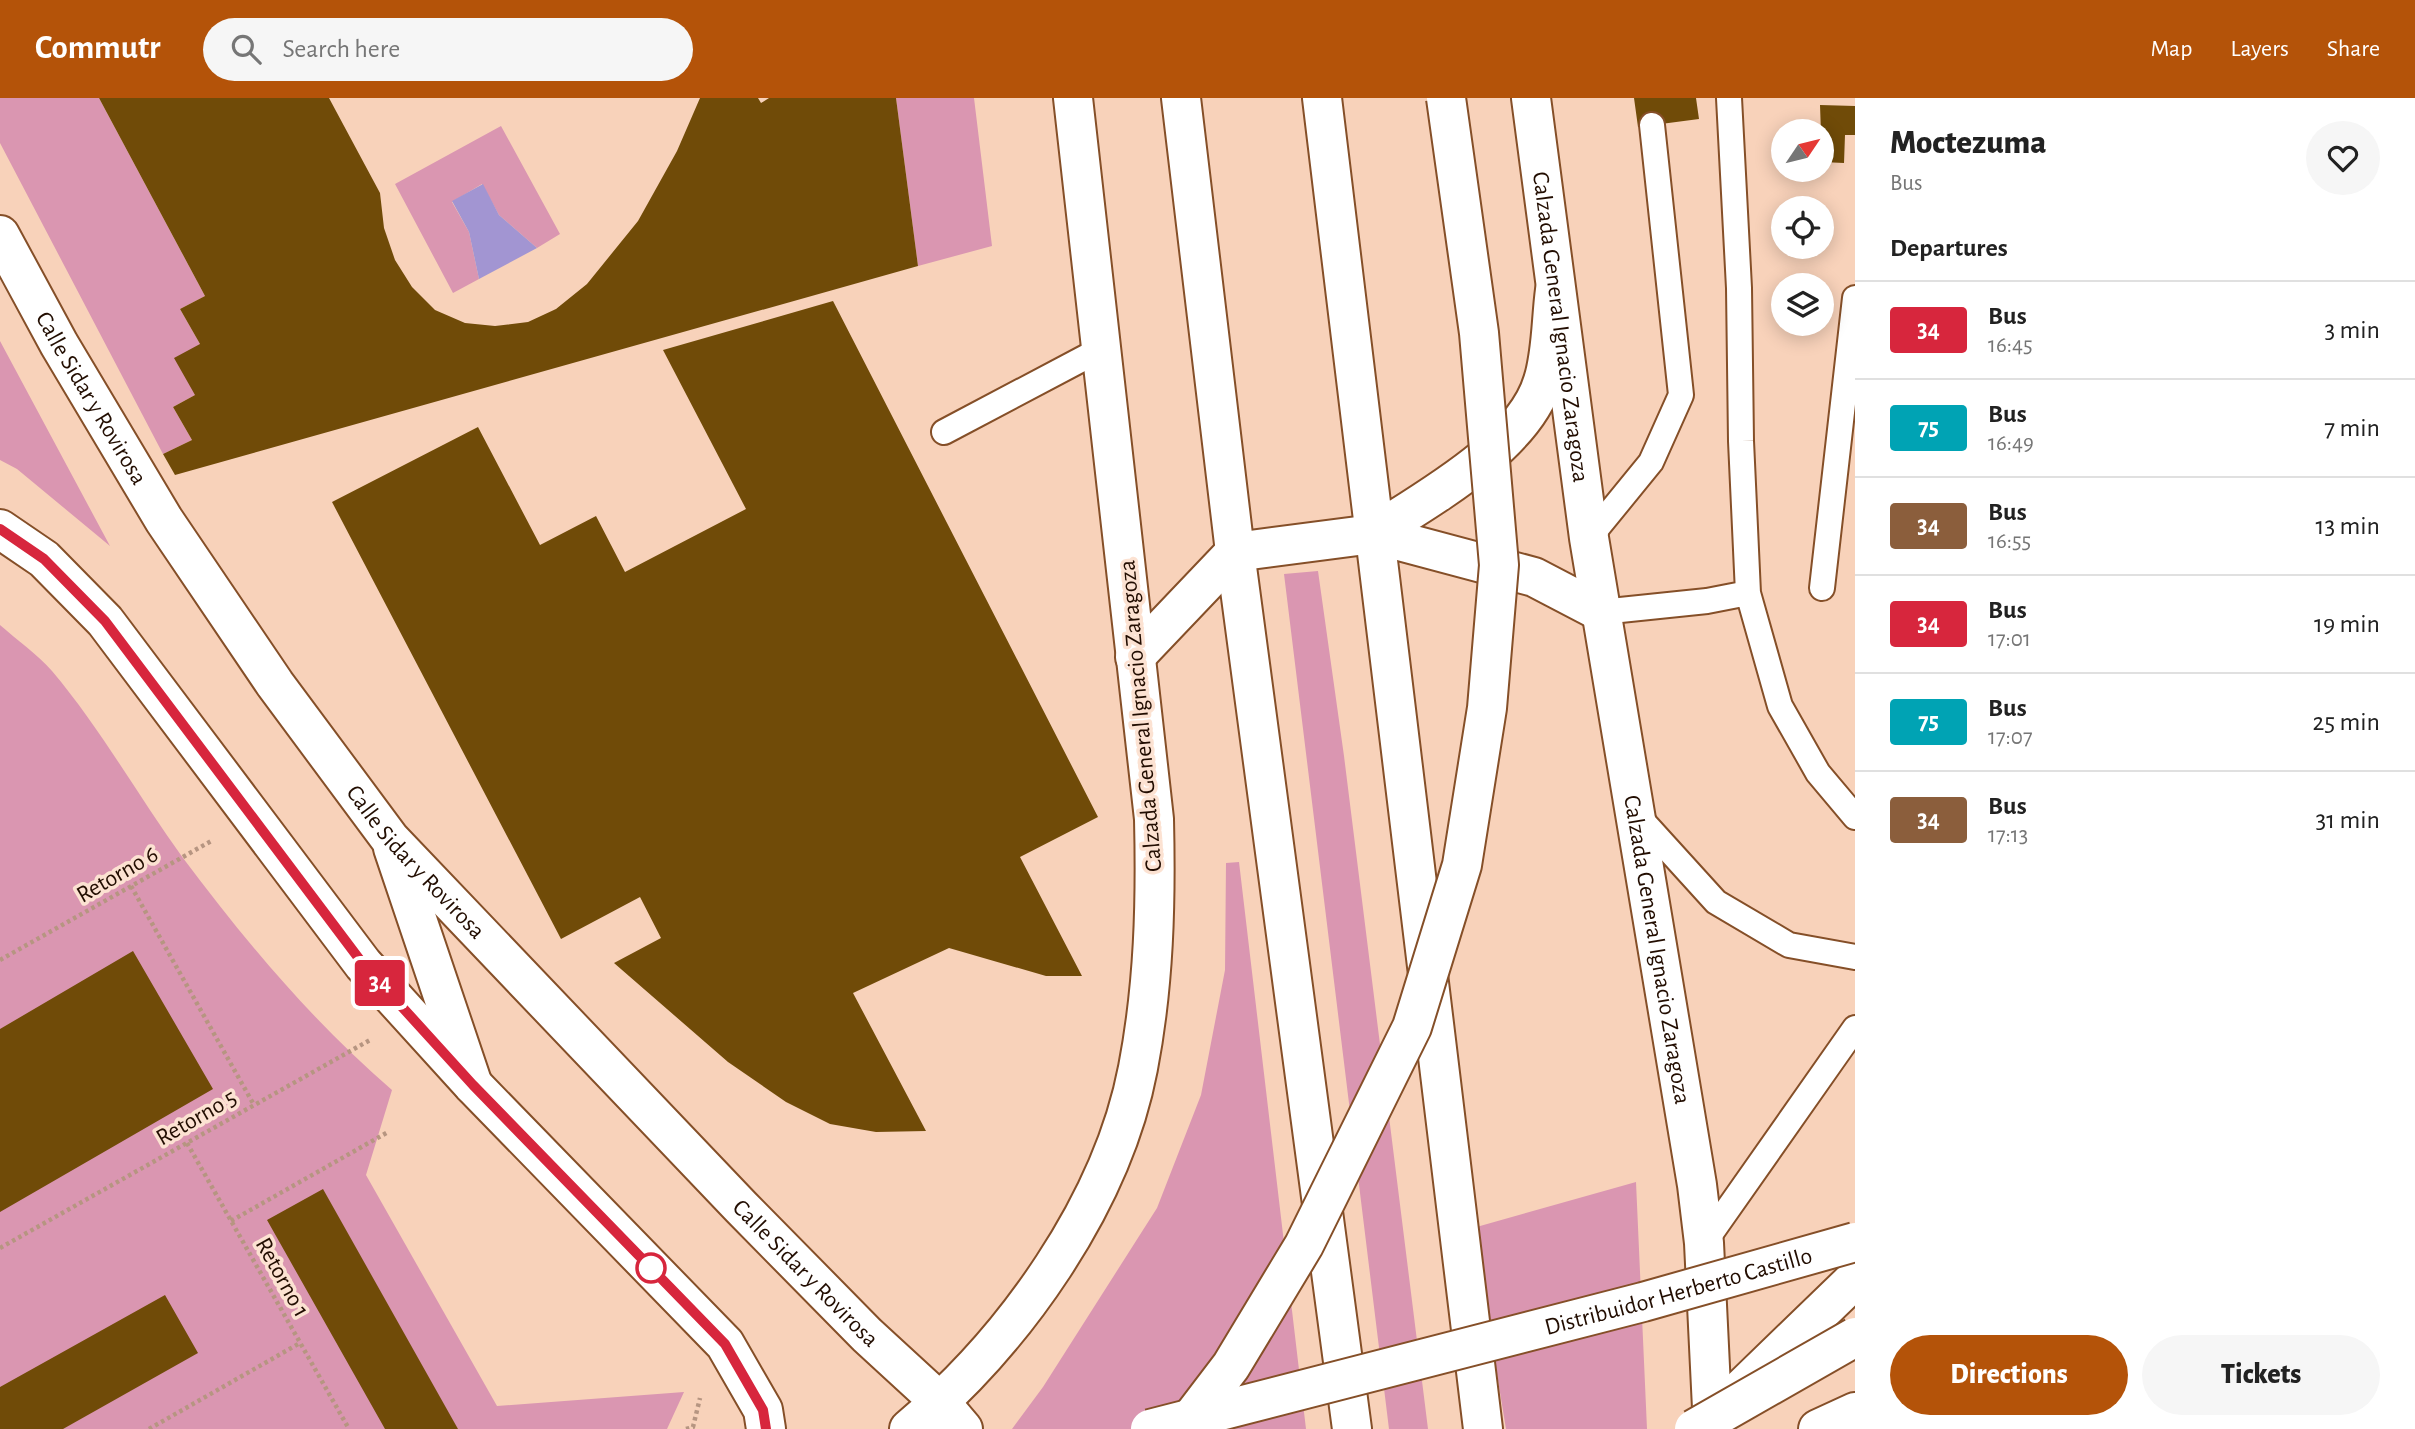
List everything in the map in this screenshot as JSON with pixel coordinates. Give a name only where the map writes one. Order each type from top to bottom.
[{"type":"main road","name":"Calzada General Ignacio Zaragoza","points":[[909,1429],[952,1416],[981,1362],[1041,1285],[1098,1188],[1138,1070],[1150,992],[1156,904],[1154,819],[1073,98]]},
{"type":"main road","points":[[1181,98],[1235,552],[1352,1429]]},
{"type":"main road","points":[[1322,98],[1483,1429]]},
{"type":"main road","points":[[1183,1429],[1231,1366],[1304,1245],[1412,1027],[1462,865],[1487,708],[1499,565],[1479,333],[1446,98]]},
{"type":"main road","name":"Calzada General Ignacio Zaragoza","points":[[1539,103],[1555,290],[1589,538],[1697,1185],[1704,1243],[1706,1424]]},
{"type":"main road","name":"Calle Sidar y Rovirosa","points":[[0,234],[59,344],[164,520],[275,684],[390,839],[741,1207],[867,1335],[952,1416]]},
{"type":"main road","points":[[1373,534],[1478,466],[1519,423],[1543,382],[1555,290]]},
{"type":"main road","points":[[0,529],[44,559],[105,621],[251,819],[363,964],[410,1017],[725,1344],[763,1410],[766,1429]]},
{"type":"main road","points":[[1135,657],[1235,552],[1373,534],[1534,577],[1601,612]]},
{"type":"main road","points":[[390,839],[473,1085]]},
{"type":"main road","name":"Distribuidor Herberto Castillo","points":[[1150,1429],[1502,1339],[1855,1242]]},
{"type":"main road","points":[[1706,1424],[1855,1279]]},
{"type":"main road","points":[[1706,1424],[1855,1337]]},
{"type":"main road","points":[[1818,1429],[1855,1412]]},
{"type":"lane","points":[[1729,98],[1739,288],[1741,441],[1748,593],[1780,706],[1818,773],[1855,817]]},
{"type":"lane","points":[[1589,538],[1651,462],[1681,394],[1652,125]]},
{"type":"lane","points":[[1822,589],[1855,298]]},
{"type":"lane","points":[[944,432],[1103,348]]},
{"type":"lane","points":[[1601,612],[1707,601],[1748,593]]},
{"type":"lane","points":[[1634,812],[1716,902],[1789,945],[1855,957]]},
{"type":"lane","points":[[1704,1243],[1855,1028]]},
{"type":"path","name":"Retorno 6","points":[[0,960],[251,819]]},
{"type":"path","points":[[131,886],[254,1105]]},
{"type":"path","name":"Retorno 5","points":[[0,1248],[410,1017]]},
{"type":"path","points":[[231,1221],[388,1132]]},
{"type":"path","name":"Retorno 1","points":[[187,1143],[349,1429]]},
{"type":"path","points":[[149,1429],[300,1343]]},
{"type":"path","points":[[686,1429],[693,1427],[702,1390]]},
{"type":"shaded area","points":[[0,98],[99,98],[205,296],[180,309],[200,344],[195,395],[173,407],[192,440],[163,454],[0,143]]},
{"type":"shaded area","points":[[896,98],[974,98],[992,246],[918,266]]},
{"type":"shaded area","points":[[501,126],[560,234],[537,248],[499,215],[482,184],[452,202],[469,232],[479,279],[453,293],[395,184]]},
{"type":"shaded area","points":[[483,184],[499,215],[537,248],[479,279],[469,232],[452,201]]},
{"type":"shaded area","points":[[0,341],[110,546],[17,469],[0,460]]},
{"type":"shaded area","points":[[1318,571],[1344,756],[1428,1429],[1389,1429],[1284,574]]},
{"type":"shaded area","points":[[0,625],[46,665],[70,693],[183,858],[281,980],[335,1037],[392,1090],[366,1175],[497,1406],[684,1392],[667,1429],[0,1429]]},
{"type":"shaded area","points":[[1239,862],[1306,1429],[1012,1429],[1043,1387],[1157,1208],[1201,1095],[1225,970],[1226,863]]},
{"type":"shaded area","points":[[1636,1182],[1647,1429],[1506,1429],[1473,1228]]},
{"type":"building","points":[[99,98],[329,98],[380,193],[384,228],[395,260],[412,287],[435,310],[465,323],[495,326],[528,322],[556,309],[587,284],[638,221],[677,151],[700,98],[758,98],[761,103],[769,98],[896,98],[918,266],[175,475],[163,454],[192,440],[173,407],[195,395],[174,358],[200,344],[180,309],[205,296]]},
{"type":"building","points":[[1634,98],[1696,98],[1699,119],[1638,127]]},
{"type":"building","points":[[1820,105],[1855,106],[1855,135],[1845,135],[1844,163],[1834,163],[1834,119],[1820,119]]},
{"type":"building","points":[[833,301],[1098,817],[1020,857],[1082,976],[1046,976],[949,948],[853,993],[926,1131],[876,1132],[830,1124],[786,1102],[728,1062],[614,963],[661,938],[640,897],[561,939],[332,502],[478,427],[540,545],[596,516],[625,572],[746,509],[663,350]]},
{"type":"building","points":[[133,951],[213,1089],[0,1212],[0,1029]]},
{"type":"building","points":[[323,1189],[458,1429],[385,1429],[267,1220]]},
{"type":"building","points":[[165,1295],[198,1353],[63,1429],[0,1429],[0,1387]]},
{"type":"bus line","name":"34","points":[[0,529],[44,559],[105,621],[251,819],[363,964],[425,1034],[725,1344],[763,1410],[766,1429]]}]
